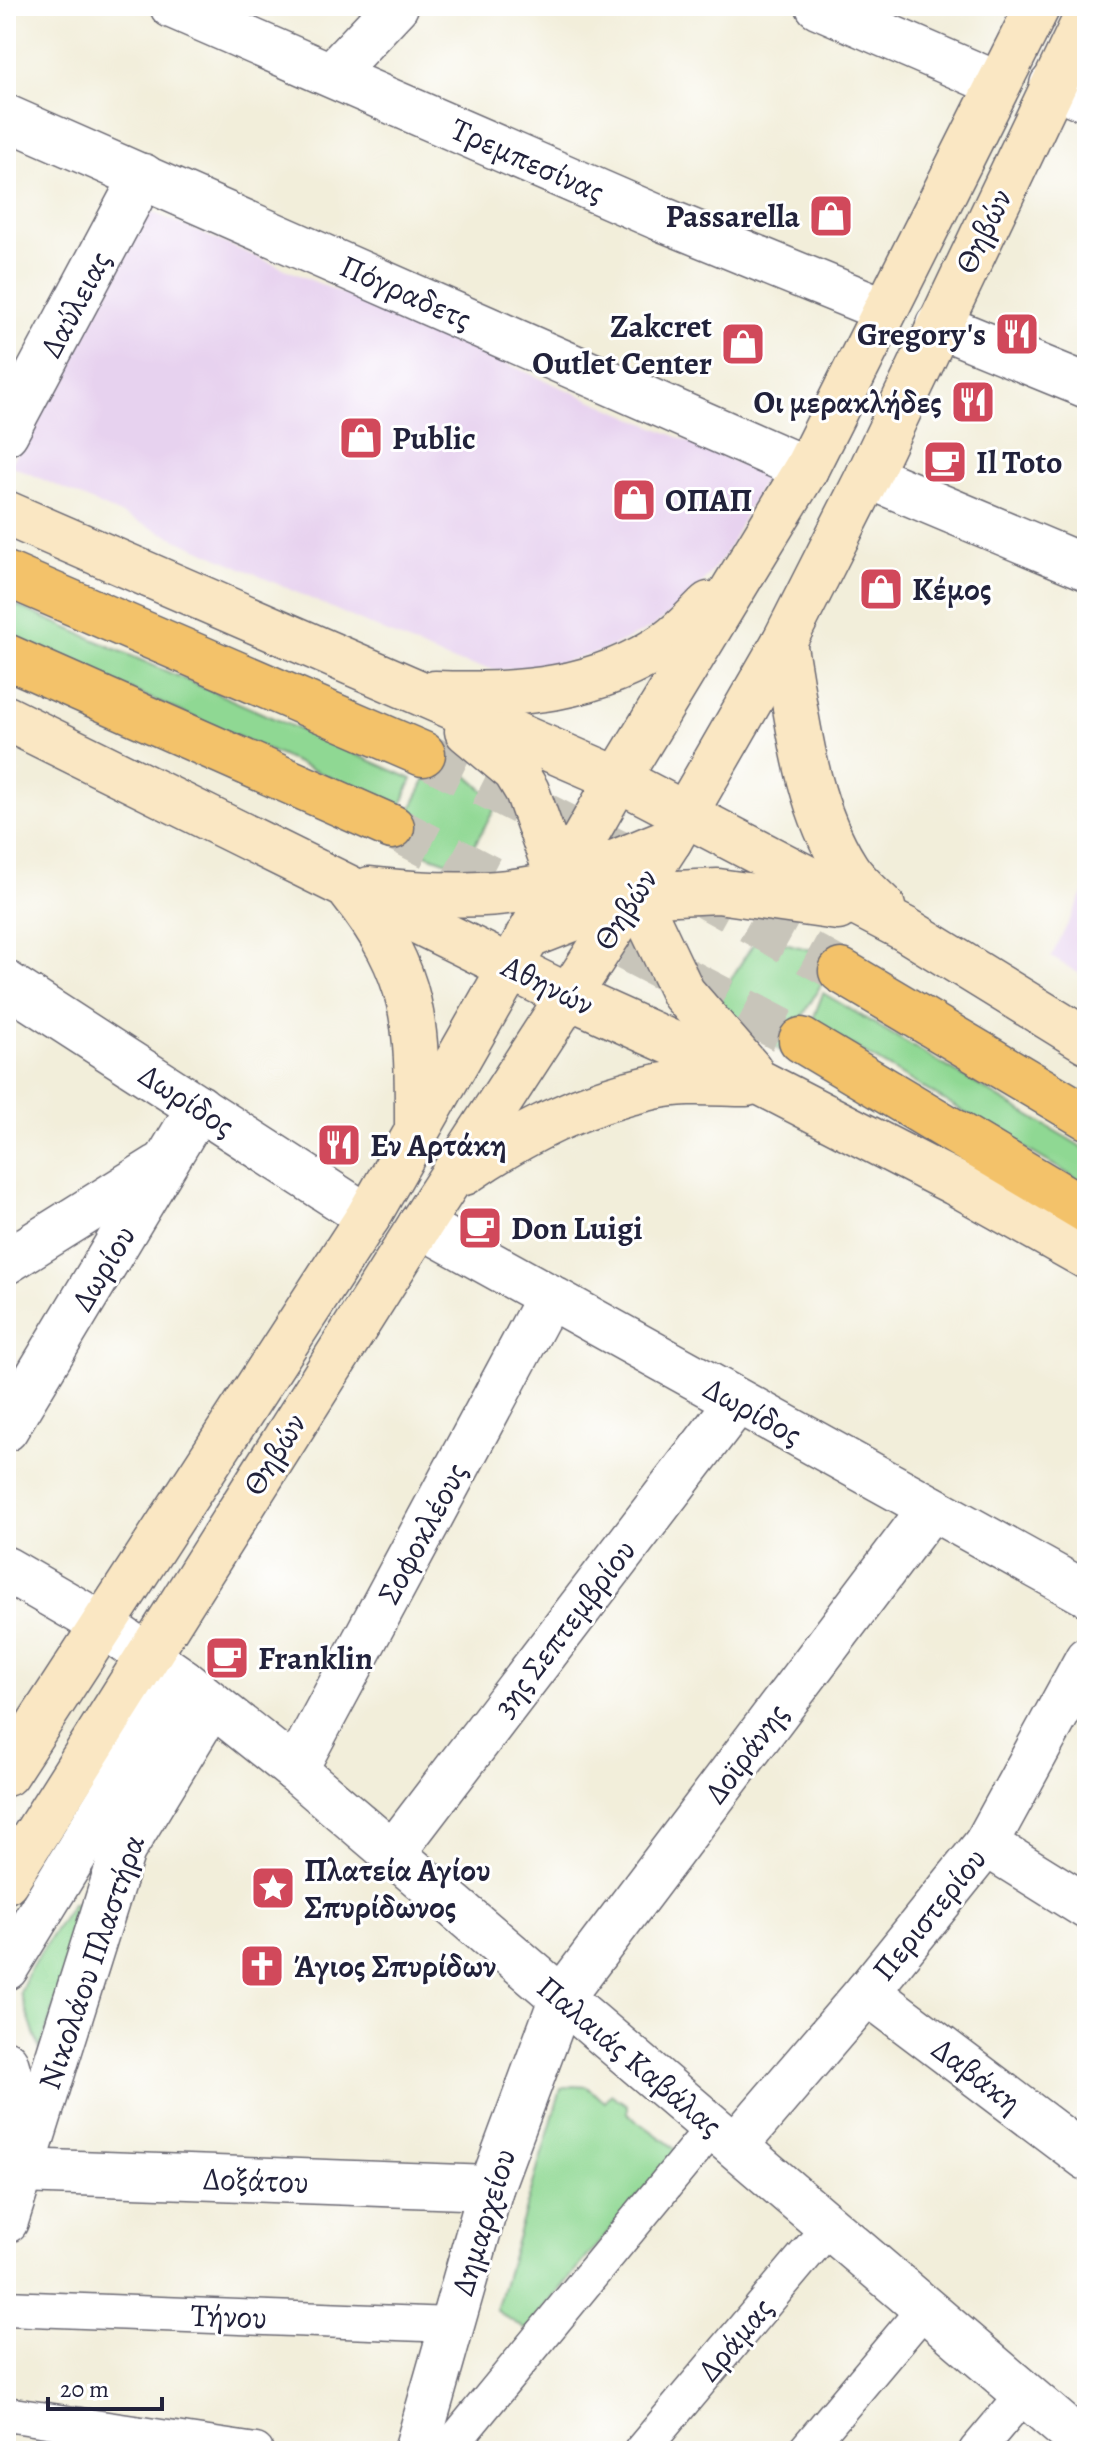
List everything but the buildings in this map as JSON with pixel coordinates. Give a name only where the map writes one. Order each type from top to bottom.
[{"type":"highway","points":[[6,574],[423,754]]},
{"type":"highway","points":[[6,656],[392,827]]},
{"type":"highway","points":[[841,971],[1087,1117]]},
{"type":"highway","points":[[801,1040],[1087,1211]]},
{"type":"main road","name":"Θηβών","points":[[566,901],[608,796],[806,469],[1038,6]]},
{"type":"main road","name":"Θηβών","points":[[677,827],[784,642],[868,476],[938,325],[1070,93],[1087,15]]},
{"type":"main road","points":[[6,513],[414,693],[608,796],[905,929],[1087,1041]]},
{"type":"main road","points":[[414,693],[491,695],[543,691],[590,681],[669,641],[745,569]]},
{"type":"main road","points":[[784,642],[808,771],[822,823],[847,870],[905,929]]},
{"type":"main road","points":[[414,693],[490,748],[515,771],[527,791],[566,901],[577,983]]},
{"type":"main road","name":"Αθηνών","points":[[6,718],[348,887],[518,952],[955,1183],[1087,1257]]},
{"type":"main road","points":[[608,796],[627,877],[683,993],[763,1084]]},
{"type":"main road","points":[[518,952],[566,901],[627,877],[677,827]]},
{"type":"main road","name":"Θηβών","points":[[6,1881],[181,1681],[207,1560],[577,983],[627,877]]},
{"type":"main road","points":[[627,877],[789,899],[852,911],[905,929]]},
{"type":"main road","points":[[348,887],[456,895],[502,892],[566,901]]},
{"type":"main road","points":[[348,887],[381,930],[401,972],[411,1009],[417,1057],[417,1131]]},
{"type":"main road","name":"Θηβών","points":[[6,1774],[368,1217],[518,952]]},
{"type":"main road","points":[[446,1186],[518,1136],[564,1113],[656,1086],[763,1084]]},
{"type":"street","name":"Τρεμπεσίνας","points":[[172,6],[657,217],[885,310]]},
{"type":"street","points":[[332,74],[396,6]]},
{"type":"street","points":[[818,6],[998,84]]},
{"type":"street","name":"Πόγραδετς","points":[[6,117],[806,469]]},
{"type":"street","name":"Δαύλειας","points":[[6,433],[143,176]]},
{"type":"street","points":[[938,325],[1087,386]]},
{"type":"street","points":[[868,476],[1087,568]]},
{"type":"street","name":"Δωρίδος","points":[[8,988],[368,1217]]},
{"type":"street","name":"Δωρίου","points":[[6,1429],[199,1107]]},
{"type":"street","points":[[6,1262],[167,1161]]},
{"type":"street","name":"Δωρίδος","points":[[420,1225],[1087,1594]]},
{"type":"street","name":"Σοφοκλέους","points":[[295,1770],[549,1296]]},
{"type":"street","name":"3ης Σεπτεμβρίου","points":[[392,1854],[737,1402]]},
{"type":"street","name":"Δοϊράνης","points":[[562,1997],[931,1508]]},
{"type":"street","name":"Παλαιάς Καβάλας","points":[[6,1569],[103,1625],[295,1770],[1087,2447]]},
{"type":"street","name":"Περιστερίου","points":[[442,2451],[453,2443],[724,2136],[867,1992],[986,1844],[1087,1659]]},
{"type":"street","name":"Νικολάου Πλαστήρα","points":[[6,1968],[181,1681]]},
{"type":"street","name":"Νικολάου Πλαστήρα","points":[[6,2221],[123,1850],[181,1681]]},
{"type":"street","points":[[986,1844],[1087,1907]]},
{"type":"street","name":"Δαβάκη","points":[[867,1992],[1087,2158]]},
{"type":"street","name":"Δημαρχείου","points":[[416,2451],[491,2188],[562,1997]]},
{"type":"street","name":"Νικολάου Πλαστήρα","points":[[6,2063],[26,2157]]},
{"type":"street","name":"Δοξάτου","points":[[26,2157],[491,2188]]},
{"type":"street","name":"Δράμας","points":[[641,2451],[829,2227]]},
{"type":"street","name":"Τήνου","points":[[6,2308],[451,2325]]},
{"type":"street","points":[[805,2451],[925,2308]]},
{"type":"street","points":[[976,2451],[1024,2394]]},
{"type":"street","points":[[6,2414],[256,2451]]},
{"type":"shaded area","points":[[145,209],[766,475],[724,556],[691,597],[651,628],[603,651],[551,665],[498,670],[451,661],[10,465]]},
{"type":"shaded area","points":[[1087,886],[1087,978],[1051,957]]},
{"type":"green space","points":[[6,601],[412,779],[400,808],[6,635]]},
{"type":"green space","points":[[440,751],[498,803],[462,867],[394,843]]},
{"type":"green space","points":[[758,936],[837,957],[782,1052],[716,1003]]},
{"type":"green space","points":[[823,993],[1087,1150],[1087,1185],[812,1022]]},
{"type":"green space","points":[[81,1903],[85,1911],[40,2050],[20,1993],[29,1971],[72,1904]]},
{"type":"green space","points":[[587,2087],[605,2102],[611,2094],[627,2105],[627,2113],[677,2150],[526,2330],[496,2310],[561,2089]]},
{"type":"tunnel","points":[[423,754],[620,853]]},
{"type":"tunnel","points":[[392,827],[801,1040]]},
{"type":"tunnel","points":[[692,889],[841,971]]},
{"type":"place","name":"Passarella","points":[[831,216]]},
{"type":"place","name":"Gregory's","points":[[1017,334]]},
{"type":"place","name":"Zakcret Outlet Center","points":[[743,344]]},
{"type":"place","name":"Οι μερακλήδες","points":[[973,402]]},
{"type":"place","name":"Public","points":[[361,438]]},
{"type":"place","name":"Il Toto","points":[[945,462]]},
{"type":"place","name":"ΟΠΑΠ","points":[[634,500]]},
{"type":"place","name":"Κέμος","points":[[881,589]]},
{"type":"place","name":"Εν Αρτάκη","points":[[339,1145]]},
{"type":"place","name":"Don Luigi","points":[[480,1228]]},
{"type":"place","name":"Franklin","points":[[227,1658]]},
{"type":"place","name":"Πλατεία Αγίου Σπυρίδωνος","points":[[273,1888]]},
{"type":"place","name":"Άγιος Σπυρίδων","points":[[262,1966]]}]
